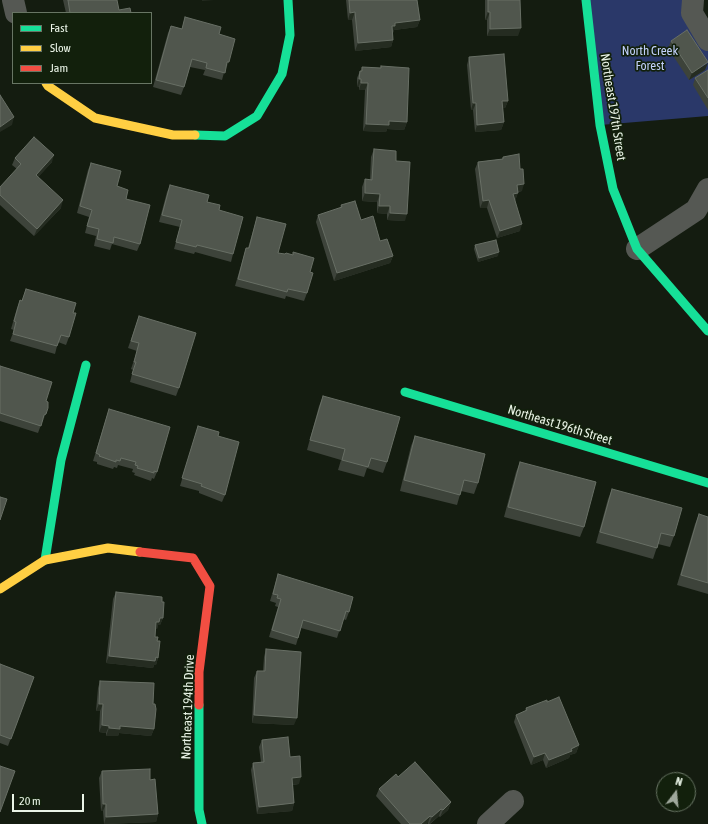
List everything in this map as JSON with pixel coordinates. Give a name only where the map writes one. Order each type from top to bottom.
[{"type":"street","points":[[12,0],[16,12]]},
{"type":"street","points":[[47,84],[95,118],[173,135],[225,136],[257,116],[282,74],[290,35],[288,0]]},
{"type":"street","name":"Northeast 197th Street","points":[[586,0],[600,125],[614,189],[637,248],[708,332]]},
{"type":"street","points":[[693,0],[692,13],[708,40]]},
{"type":"street","points":[[637,248],[696,210],[708,189]]},
{"type":"street","points":[[46,560],[61,460],[86,365]]},
{"type":"street","name":"Northeast 196th Street","points":[[405,392],[708,483]]},
{"type":"street","name":"Northeast 194th Drive","points":[[0,589],[46,560],[108,548],[193,558],[210,586],[199,672],[199,810],[202,824]]},
{"type":"street","points":[[488,824],[512,801]]},
{"type":"green space","name":"North Creek Forest","points":[[586,0],[693,0],[708,40],[708,116],[600,125]]},
{"type":"building","points":[[68,0],[117,0],[119,10],[130,8],[131,12],[70,12]]},
{"type":"building","points":[[349,0],[417,0],[420,20],[395,23],[395,26],[392,26],[393,40],[358,43],[355,12],[350,13]]},
{"type":"building","points":[[488,0],[520,0],[521,28],[490,29]]},
{"type":"building","points":[[185,17],[221,27],[219,34],[235,39],[225,73],[206,68],[207,63],[192,59],[184,87],[156,80],[171,26],[182,29]]},
{"type":"building","points":[[687,30],[708,62],[692,73],[671,41]]},
{"type":"building","points":[[504,54],[508,101],[502,101],[504,122],[477,125],[476,103],[473,103],[469,57]]},
{"type":"building","points":[[381,66],[409,68],[407,122],[389,121],[389,125],[366,124],[368,83],[361,83],[361,79],[359,79],[360,71],[362,71],[362,67],[381,68]]},
{"type":"building","points":[[708,70],[708,98],[695,78]]},
{"type":"building","points":[[0,95],[14,117],[0,127]]},
{"type":"building","points":[[34,137],[54,155],[36,175],[63,200],[37,229],[0,195],[0,187],[21,164],[15,158]]},
{"type":"building","points":[[374,149],[396,151],[396,161],[410,162],[407,214],[390,213],[390,206],[379,206],[380,194],[365,193],[365,179],[372,180]]},
{"type":"building","points":[[519,154],[520,169],[523,169],[524,184],[517,185],[518,193],[513,194],[522,224],[500,231],[489,200],[483,201],[478,162],[503,159],[503,157]]},
{"type":"building","points":[[91,163],[121,171],[117,186],[128,190],[126,199],[150,205],[140,244],[114,237],[113,243],[97,239],[99,229],[87,226],[92,210],[80,206]]},
{"type":"building","points":[[170,185],[209,195],[207,202],[220,205],[219,210],[243,217],[233,254],[197,245],[196,247],[176,242],[182,220],[162,215]]},
{"type":"building","points":[[355,201],[361,220],[373,216],[380,241],[387,239],[393,256],[337,273],[318,215],[342,207],[341,205]]},
{"type":"building","points":[[257,217],[286,224],[278,253],[293,255],[293,252],[314,258],[310,272],[313,273],[307,293],[288,289],[287,292],[238,279],[246,248],[249,248]]},
{"type":"building","points":[[496,240],[499,252],[479,258],[475,245]]},
{"type":"building","points":[[26,289],[76,303],[73,313],[76,313],[69,337],[61,335],[57,346],[13,334],[16,322],[14,321],[20,300],[22,301]]},
{"type":"building","points":[[139,316],[196,333],[179,388],[132,374],[136,362],[134,362],[139,343],[131,341]]},
{"type":"building","points":[[0,366],[52,382],[46,401],[48,402],[48,408],[41,426],[0,413]]},
{"type":"building","points":[[323,396],[400,417],[387,462],[371,458],[368,467],[342,460],[345,449],[310,440]]},
{"type":"building","points":[[109,409],[170,427],[157,472],[154,471],[154,473],[137,468],[138,466],[135,465],[136,462],[121,458],[120,461],[116,460],[116,462],[99,456],[100,455],[96,453]]},
{"type":"building","points":[[198,426],[219,432],[218,436],[239,442],[225,495],[201,486],[202,484],[182,478]]},
{"type":"building","points":[[415,436],[485,454],[478,483],[464,480],[460,495],[404,480]]},
{"type":"building","points":[[520,462],[596,482],[584,527],[508,507]]},
{"type":"building","points":[[612,489],[682,508],[674,536],[661,533],[657,548],[600,532]]},
{"type":"building","points":[[0,497],[7,499],[0,520]]},
{"type":"building","points":[[699,514],[708,517],[708,583],[681,575]]},
{"type":"building","points":[[278,574],[353,597],[349,612],[346,611],[340,631],[303,620],[298,638],[272,630],[281,599],[277,598],[278,595],[273,594]]},
{"type":"building","points":[[116,592],[162,597],[162,602],[164,602],[163,618],[160,618],[159,622],[156,622],[155,637],[158,637],[157,641],[160,641],[158,658],[156,657],[155,661],[109,656]]},
{"type":"building","points":[[266,649],[301,652],[297,718],[254,715],[257,671],[265,671]]},
{"type":"building","points":[[0,664],[34,677],[11,739],[0,735]]},
{"type":"building","points":[[100,681],[154,683],[153,704],[155,704],[156,709],[154,729],[120,726],[120,729],[109,728],[109,726],[102,725],[103,704],[99,704]]},
{"type":"building","points":[[559,697],[579,745],[571,749],[572,751],[549,760],[545,753],[534,757],[516,715],[527,710],[526,708]]},
{"type":"building","points":[[288,737],[290,757],[300,756],[301,777],[292,778],[294,803],[259,807],[253,763],[264,762],[262,740]]},
{"type":"building","points":[[415,762],[451,802],[443,810],[441,809],[432,817],[430,816],[421,824],[410,824],[379,789],[396,774],[398,777]]},
{"type":"building","points":[[0,766],[15,771],[0,812]]},
{"type":"building","points":[[150,769],[150,780],[155,779],[158,814],[106,817],[106,804],[103,804],[102,771]]},
{"type":"traffic: fast","points":[[195,135],[225,136],[257,116],[282,74],[290,35],[288,0]]},
{"type":"traffic: fast","points":[[586,0],[600,125],[613,189],[637,249],[708,331]]},
{"type":"traffic: fast","points":[[45,560],[61,460],[86,365]]},
{"type":"traffic: fast","points":[[405,392],[708,483]]},
{"type":"traffic: fast","points":[[199,705],[199,810],[202,824]]},
{"type":"traffic: slow","points":[[47,84],[95,118],[173,135],[195,135]]},
{"type":"traffic: slow","points":[[0,589],[45,560],[108,548],[140,552]]},
{"type":"traffic: jam","points":[[140,552],[193,558],[210,586],[199,672],[199,705]]}]
